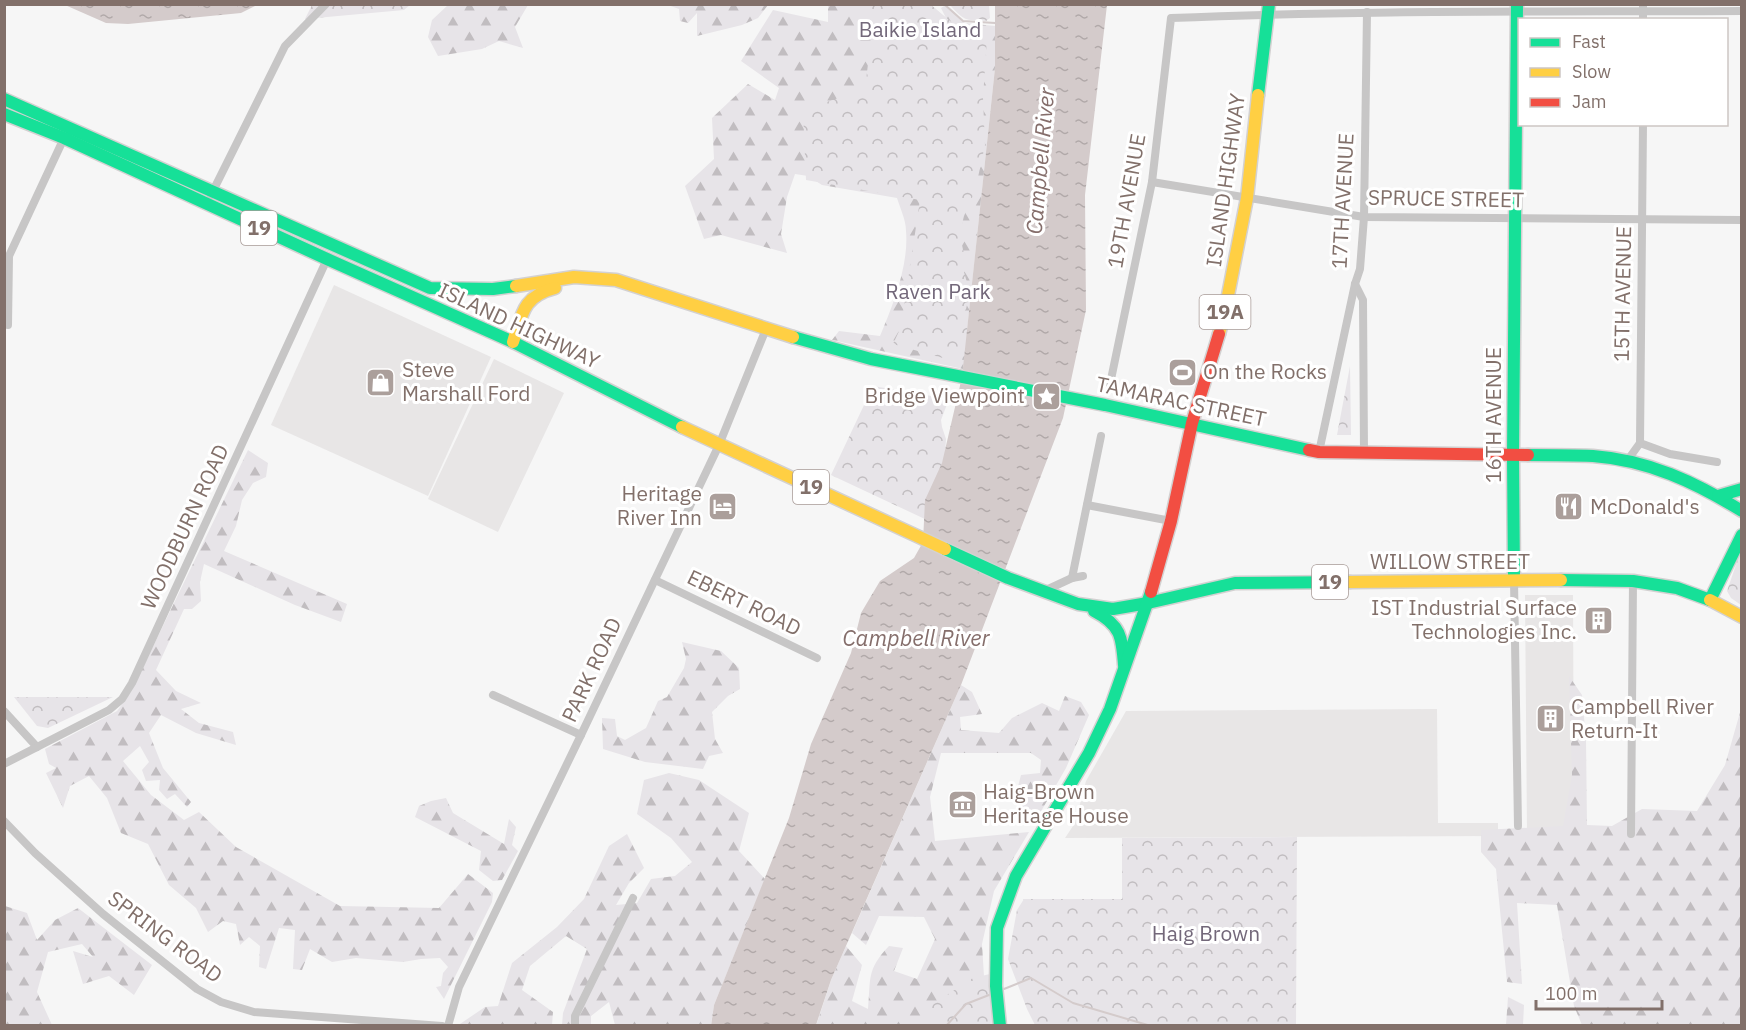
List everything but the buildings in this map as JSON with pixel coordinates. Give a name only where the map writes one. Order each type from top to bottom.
[{"type":"main road","name":"16TH AVENUE","points":[[1514,580],[1517,8]]},
{"type":"main road","name":"ISLAND HIGHWAY","points":[[1000,1026],[996,986],[997,928],[1016,876],[1089,753],[1110,709],[1148,603],[1172,521],[1192,423],[1224,316],[1247,198],[1269,9]]},
{"type":"main road","name":"ISLAND HIGHWAY","points":[[4,99],[430,288],[494,290],[574,278],[616,280]]},
{"type":"main road","name":"ISLAND HIGHWAY","points":[[4,114],[64,138],[327,260],[513,342],[719,445],[1013,580]]},
{"type":"main road","name":"TAMARAC STREET","points":[[616,280],[766,329],[871,359],[1192,423],[1319,452],[1593,456],[1628,461],[1667,471],[1718,496],[1742,511]]},
{"type":"main road","points":[[513,342],[527,301],[541,290],[616,280]]},
{"type":"main road","points":[[1718,496],[1742,489]]},
{"type":"main road","points":[[1710,600],[1742,535]]},
{"type":"main road","name":"WILLOW STREET","points":[[1013,580],[1078,604],[1113,609],[1235,583],[1633,581],[1677,588],[1710,600]]},
{"type":"main road","name":"19","points":[[1710,600],[1742,617]]},
{"type":"main road","points":[[1078,604],[1109,618],[1122,635],[1125,668]]},
{"type":"street","points":[[206,204],[285,46],[326,4]]},
{"type":"street","points":[[1269,9],[1367,12],[1517,8],[1643,12],[1742,10]]},
{"type":"street","name":"19TH AVENUE","points":[[1109,389],[1152,182],[1170,18],[1269,9]]},
{"type":"street","name":"17TH AVENUE","points":[[1319,452],[1360,269],[1364,217],[1367,12]]},
{"type":"street","name":"15TH AVENUE","points":[[1640,443],[1643,126]]},
{"type":"street","points":[[8,325],[9,256],[64,138]]},
{"type":"street","name":"SPRUCE STREET","points":[[1152,182],[1364,217],[1742,220]]},
{"type":"street","name":"WOODBURN ROAD","points":[[4,764],[109,710],[122,699],[132,683],[334,246]]},
{"type":"street","name":"17TH AVENUE","points":[[1355,284],[1362,300],[1364,453]]},
{"type":"street","name":"PARK ROAD","points":[[448,1026],[459,987],[719,445],[766,329]]},
{"type":"street","points":[[1072,578],[1101,436]]},
{"type":"street","points":[[1628,461],[1640,443],[1670,454],[1716,462]]},
{"type":"street","points":[[1087,505],[1172,521]]},
{"type":"street","points":[[1044,592],[1072,578],[1083,576]]},
{"type":"street","name":"EBERT ROAD","points":[[655,580],[817,658]]},
{"type":"street","name":"16TH AVENUE","points":[[1514,580],[1518,826]]},
{"type":"street","points":[[1631,834],[1633,581]]},
{"type":"street","points":[[493,695],[581,735]]},
{"type":"street","points":[[4,711],[37,747]]},
{"type":"street","name":"SPRING ROAD","points":[[4,821],[35,853],[103,914],[197,988],[221,1002],[254,1012],[442,1026]]},
{"type":"street","points":[[575,1026],[575,1016],[633,898]]},
{"type":"street","points":[[999,1008],[1008,1026]]},
{"type":"shaded area","points":[[334,285],[491,357],[428,496],[271,425]]},
{"type":"shaded area","points":[[494,359],[564,393],[498,532],[428,499]]},
{"type":"shaded area","points":[[1525,595],[1573,595],[1574,826],[1527,833]]},
{"type":"shaded area","points":[[1437,709],[1438,823],[1498,823],[1498,836],[1065,838],[1075,823],[1086,781],[1126,711]]},
{"type":"green space","points":[[312,5],[410,5],[404,10],[305,19]]},
{"type":"green space","points":[[448,5],[528,5],[515,27],[523,48],[499,41],[482,49],[438,56],[428,37],[432,20]]},
{"type":"green space","points":[[668,5],[768,5],[758,18],[742,25],[697,36],[697,13],[688,23],[680,21],[679,9]]},
{"type":"green space","points":[[828,5],[931,5],[946,18],[941,8],[946,5],[965,23],[995,26],[995,68],[963,369],[832,340],[839,331],[880,336],[895,298],[905,257],[906,227],[897,198],[822,185],[808,176],[795,174],[787,197],[781,234],[787,253],[721,235],[704,239],[685,186],[714,159],[712,118],[748,84],[775,100],[779,88],[741,61],[773,10],[828,22]]},
{"type":"green space","points":[[852,5],[931,5],[955,25],[987,38],[983,98],[985,145],[975,191],[962,224],[962,245],[966,263],[964,272],[970,293],[966,309],[960,318],[969,331],[964,364],[893,344],[901,327],[920,200],[806,180],[803,110],[865,89],[873,22]]},
{"type":"green space","points":[[950,5],[989,5],[990,18],[986,21],[965,19]]},
{"type":"green space","points":[[1350,366],[1351,435],[1337,435]]},
{"type":"green space","points":[[873,386],[949,399],[941,420],[946,439],[945,454],[927,520],[831,475]]},
{"type":"green space","points":[[248,450],[268,463],[266,477],[253,483],[242,500],[236,526],[224,551],[347,604],[341,622],[295,605],[204,564],[200,582],[201,601],[192,609],[184,609],[156,670],[176,691],[201,703],[181,709],[199,723],[233,732],[236,745],[196,733],[161,715],[149,733],[163,768],[191,802],[187,807],[175,794],[167,799],[159,790],[160,780],[146,781],[142,770],[149,762],[140,746],[123,761],[151,795],[184,820],[199,812],[236,847],[340,906],[439,908],[468,874],[493,893],[492,902],[444,999],[436,987],[441,986],[443,973],[448,967],[440,958],[403,962],[356,958],[332,962],[310,949],[302,970],[293,969],[295,930],[279,928],[266,969],[259,967],[260,946],[249,937],[240,945],[236,924],[223,921],[208,932],[196,908],[169,885],[148,844],[121,833],[107,798],[89,776],[70,786],[63,808],[46,773],[56,768],[49,764],[45,749],[117,711],[131,692]]},
{"type":"green space","points":[[1741,550],[1741,605],[1731,598],[1727,591]]},
{"type":"green space","points":[[682,642],[721,651],[739,668],[740,689],[728,696],[712,712],[715,739],[723,753],[709,756],[703,769],[645,762],[603,749],[602,718],[615,719],[617,736],[625,740],[646,728],[658,701],[667,697],[684,668],[686,659]]},
{"type":"green space","points":[[1569,676],[1582,695],[1586,740],[1587,825],[1612,826],[1642,809],[1697,811],[1725,765],[1741,709],[1741,1025],[1582,1025],[1574,1006],[1557,905],[1517,903],[1522,984],[1507,982],[1496,869],[1481,852],[1481,830],[1563,826],[1572,775]]},
{"type":"green space","points":[[961,685],[972,692],[982,714],[960,717],[961,730],[999,733],[1012,718],[1042,703],[1059,711],[1065,696],[1081,702],[1089,715],[1066,768],[1036,820],[1021,820],[1016,794],[1021,775],[1040,773],[1041,760],[1031,753],[941,753],[930,797],[935,841],[1029,832],[994,891],[982,944],[987,1025],[816,1026],[831,980],[846,946],[862,965],[852,1001],[868,1009],[873,969],[889,946],[903,948],[894,971],[917,979],[935,939],[924,917],[879,916],[866,945],[852,933]]},
{"type":"green space","points":[[14,697],[113,697],[48,728],[37,726]]},
{"type":"green space","points":[[669,773],[699,780],[749,813],[739,851],[765,879],[714,1005],[711,1025],[615,1025],[609,1002],[591,1016],[591,1025],[562,1025],[563,1013],[587,949],[566,936],[530,966],[522,990],[553,1012],[552,1025],[457,1026],[485,1007],[498,1006],[512,963],[557,927],[584,899],[609,846],[627,834],[644,868],[629,883],[616,905],[637,903],[651,879],[675,876],[692,862],[671,838],[637,814],[644,780]]},
{"type":"green space","points":[[446,798],[453,813],[504,844],[509,819],[516,827],[512,845],[518,851],[502,880],[493,881],[479,870],[481,851],[415,817],[419,806]]},
{"type":"green space","name":"Haig Brown","points":[[1297,837],[1296,1025],[1035,1025],[1008,959],[1017,910],[1024,899],[1122,899],[1122,838]]},
{"type":"green space","points":[[5,906],[27,913],[37,940],[55,920],[78,908],[152,965],[134,995],[109,976],[83,984],[73,951],[93,957],[82,944],[48,952],[37,992],[52,1025],[5,1025]]},
{"type":"green space","points":[[994,973],[1003,1025],[928,1026],[930,1006],[973,978]]},
{"type":"green space","points":[[1508,997],[1524,1005],[1523,1025],[1506,1025]]},
{"type":"water","points":[[65,5],[257,5],[241,13],[128,24],[106,23]]},
{"type":"water","name":"Campbell River","points":[[995,5],[1107,5],[1085,195],[1086,310],[1063,418],[961,685],[831,980],[816,1025],[711,1026],[714,1005],[789,818],[811,744],[851,653],[861,613],[880,581],[914,558],[923,542],[925,500],[942,463],[962,377],[995,68]]},
{"type":"waterway","points":[[944,4],[963,21],[995,23]]},
{"type":"waterway","points":[[1004,989],[1031,978],[1073,1003],[1151,1026]]},
{"type":"waterway","points":[[946,1026],[966,1004],[989,995]]},
{"type":"traffic: fast","points":[[1258,95],[1269,4]]},
{"type":"traffic: fast","points":[[1514,580],[1517,4]]},
{"type":"traffic: fast","points":[[4,99],[430,288],[493,289],[516,286]]},
{"type":"traffic: fast","points":[[4,114],[64,138],[513,342],[682,427]]},
{"type":"traffic: fast","points":[[793,337],[871,359],[1105,405],[1309,450]]},
{"type":"traffic: fast","points":[[1528,455],[1593,456],[1633,462],[1689,482],[1742,511]]},
{"type":"traffic: fast","points":[[1718,496],[1742,489]]},
{"type":"traffic: fast","points":[[1710,600],[1742,535]]},
{"type":"traffic: fast","points":[[945,549],[1008,578],[1078,604],[1113,609],[1235,583],[1350,582]]},
{"type":"traffic: fast","points":[[1561,580],[1633,581],[1677,588],[1710,600]]},
{"type":"traffic: fast","points":[[1000,1026],[996,986],[997,928],[1016,876],[1089,753],[1110,709],[1151,592]]},
{"type":"traffic: fast","points":[[1094,611],[1115,627],[1121,639],[1124,665]]},
{"type":"traffic: slow","points":[[1219,334],[1247,198],[1258,95]]},
{"type":"traffic: slow","points":[[516,286],[574,277],[616,280],[793,337]]},
{"type":"traffic: slow","points":[[513,342],[522,315],[530,301],[544,291],[555,288]]},
{"type":"traffic: slow","points":[[682,427],[945,549]]},
{"type":"traffic: slow","points":[[1350,582],[1561,580]]},
{"type":"traffic: slow","points":[[1710,600],[1742,617]]},
{"type":"traffic: jam","points":[[1151,592],[1171,521],[1192,423],[1219,334]]},
{"type":"traffic: jam","points":[[1309,450],[1528,455]]},
{"type":"place","name":"On the Rocks","points":[[1182,372]]},
{"type":"place","name":"Steve Marshall Ford","points":[[381,382]]},
{"type":"place","name":"Bridge Viewpoint","points":[[1046,396]]},
{"type":"place","name":"Heritage River Inn","points":[[723,506]]},
{"type":"place","name":"McDonald's","points":[[1569,507]]},
{"type":"place","name":"IST Industrial Surface Technologies Inc.","points":[[1598,620]]},
{"type":"place","name":"Campbell River Return-It","points":[[1550,719]]},
{"type":"place","name":"Haig-Brown Heritage House","points":[[962,804]]},
{"type":"park label","name":"Baikie Island","points":[[920,30]]},
{"type":"park label","name":"Raven Park","points":[[938,292]]}]
